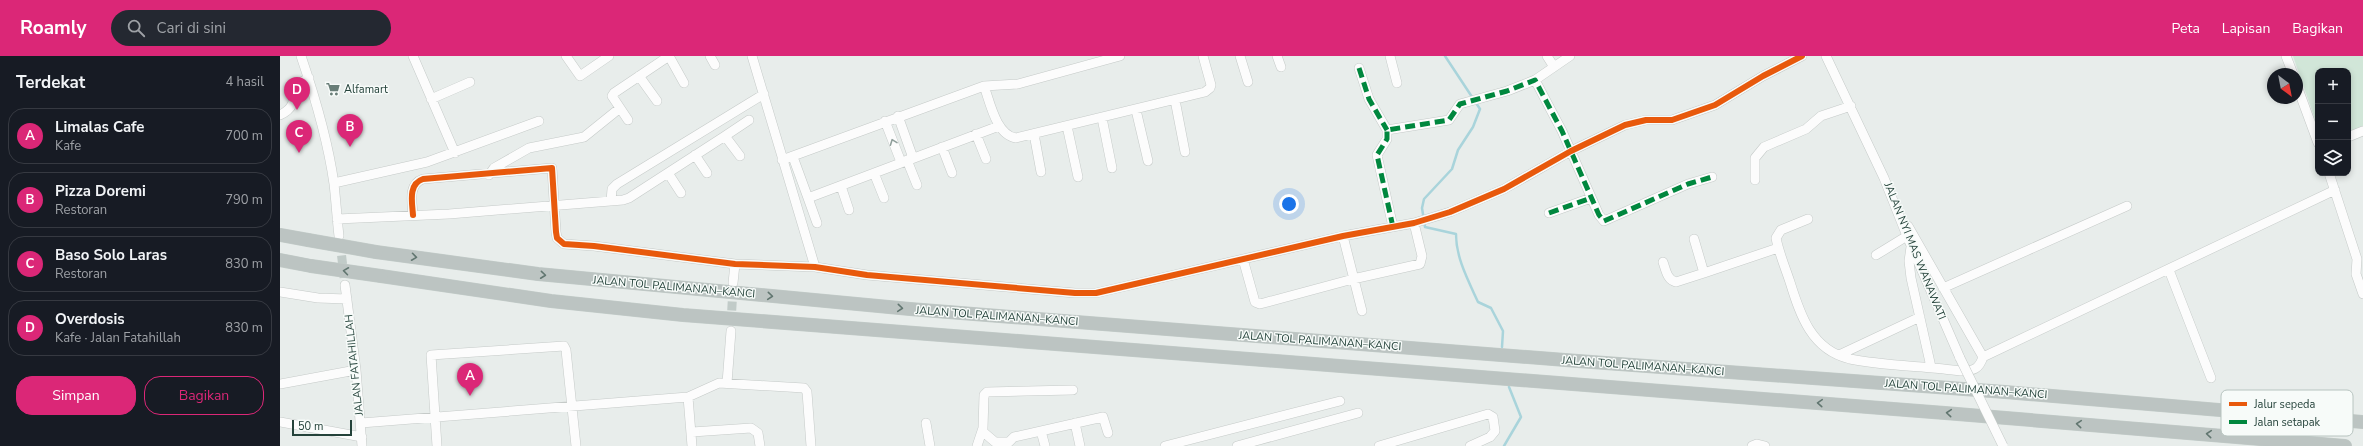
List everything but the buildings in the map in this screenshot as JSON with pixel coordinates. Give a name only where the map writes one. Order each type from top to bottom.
[{"type":"highway","name":"JALAN TOL PALIMANAN–KANCI","points":[[280,235],[376,252],[538,274],[910,309],[1578,361],[2005,392],[2221,410]]},
{"type":"highway","name":"JALAN TOL PALIMANAN–KANCI","points":[[280,260],[311,266],[551,301],[683,315],[1945,412],[2221,435]]},
{"type":"highway","name":"JALAN TOL PALIMANAN–KANCI","points":[[2353,421],[2363,422]]},
{"type":"highway","name":"JALAN TOL PALIMANAN–KANCI","points":[[2227,436],[2345,446]]},
{"type":"street","points":[[301,56],[309,78],[334,184],[339,236]]},
{"type":"street","points":[[414,56],[455,153]]},
{"type":"street","points":[[566,56],[580,76],[608,56]]},
{"type":"street","points":[[628,120],[612,96],[614,92],[669,56],[684,83]]},
{"type":"street","points":[[710,56],[715,65]]},
{"type":"street","points":[[752,56],[815,268]]},
{"type":"street","points":[[782,160],[898,116],[984,86],[1018,84],[1120,56]]},
{"type":"street","points":[[984,86],[999,126],[1012,137],[1034,134],[1205,92],[1210,88],[1203,56]]},
{"type":"street","points":[[1240,56],[1248,82]]},
{"type":"street","points":[[1277,56],[1281,67]]},
{"type":"street","points":[[1390,56],[1396,83]]},
{"type":"street","points":[[1547,56],[1554,67]]},
{"type":"street","points":[[1388,130],[1449,120],[1460,104],[1476,101],[1535,80],[1570,56]]},
{"type":"street","points":[[413,188],[417,181],[423,179],[489,175],[552,168],[556,206],[557,238],[564,244],[594,246],[735,264],[815,268],[867,275],[1074,294],[1096,293],[1343,236],[1415,223],[1432,218],[1477,202],[1504,189],[1571,151],[1625,125],[1646,120],[1672,120],[1715,105],[1763,76],[1802,56]]},
{"type":"street","name":"JALAN NYI MAS WANAWATI","points":[[1826,56],[1851,106],[1899,213],[1911,246],[1960,358],[2003,446]]},
{"type":"street","points":[[2286,56],[2291,68]]},
{"type":"street","points":[[1359,68],[1369,99],[1388,130],[1387,140],[1377,154],[1393,227]]},
{"type":"street","points":[[639,76],[657,102]]},
{"type":"street","points":[[280,114],[289,110],[293,105],[296,84],[309,78]]},
{"type":"street","points":[[1535,80],[1571,151],[1591,198],[1604,221],[1688,184],[1712,176]]},
{"type":"street","points":[[431,99],[470,82]]},
{"type":"street","points":[[611,201],[614,186],[691,136],[764,94]]},
{"type":"street","points":[[1175,100],[1185,152]]},
{"type":"street","points":[[2303,102],[2317,140]]},
{"type":"street","points":[[1756,180],[1755,158],[1764,147],[1806,129],[1821,116],[1851,106]]},
{"type":"street","points":[[489,175],[494,168],[529,148],[584,137],[620,108]]},
{"type":"street","points":[[1136,110],[1148,161]]},
{"type":"street","points":[[898,116],[907,160]]},
{"type":"street","points":[[1102,118],[1112,168]]},
{"type":"street","points":[[337,219],[449,214],[556,206],[629,198],[749,120]]},
{"type":"street","points":[[334,184],[455,153],[539,121]]},
{"type":"street","points":[[885,121],[907,160],[917,185]]},
{"type":"street","points":[[808,198],[999,126]]},
{"type":"street","points":[[1067,126],[1078,177]]},
{"type":"street","points":[[2351,136],[2363,131]]},
{"type":"street","points":[[976,134],[986,159]]},
{"type":"street","points":[[1034,134],[1041,172]]},
{"type":"street","points":[[691,136],[707,173]]},
{"type":"street","points":[[725,136],[740,156]]},
{"type":"street","points":[[942,147],[952,173]]},
{"type":"street","points":[[793,157],[817,223]]},
{"type":"street","points":[[412,165],[413,215]]},
{"type":"street","points":[[668,173],[681,193]]},
{"type":"street","points":[[874,173],[884,198]]},
{"type":"street","points":[[2330,176],[2360,262],[2363,294]]},
{"type":"street","points":[[841,186],[849,210]]},
{"type":"street","points":[[1808,219],[1778,233],[1776,238],[1778,248],[1807,329],[1822,344],[1839,355],[1849,359],[1973,371],[1980,364],[1983,357],[2335,190]]},
{"type":"street","points":[[1549,213],[1591,198]]},
{"type":"street","points":[[1944,288],[2127,206]]},
{"type":"street","points":[[1899,213],[1983,357]]},
{"type":"street","points":[[1243,259],[1257,304],[1353,279],[1420,264],[1422,256],[1415,223]]},
{"type":"street","points":[[1343,236],[1362,311]]},
{"type":"street","points":[[1876,255],[1907,236]]},
{"type":"street","points":[[1694,239],[1704,273]]},
{"type":"street","points":[[1911,246],[1909,261],[1911,278],[1931,367]]},
{"type":"street","points":[[1663,262],[1668,277],[1672,281],[1676,282],[1778,248]]},
{"type":"street","points":[[733,283],[735,264]]},
{"type":"street","points":[[2169,270],[2210,378]]},
{"type":"street","name":"JALAN FATAHILLAH","points":[[345,285],[356,370],[362,442]]},
{"type":"street","points":[[280,292],[318,298],[347,299]]},
{"type":"street","points":[[1839,355],[1920,316]]},
{"type":"street","points":[[727,383],[731,331]]},
{"type":"street","points":[[437,446],[430,357],[434,354],[564,346],[566,350],[576,446]]},
{"type":"street","points":[[280,384],[356,370]]},
{"type":"street","points":[[361,423],[688,397],[714,385],[727,383],[806,390],[811,446]]},
{"type":"street","points":[[977,446],[982,431],[984,395],[990,390],[1037,392],[1073,390]]},
{"type":"street","points":[[688,397],[692,446]]},
{"type":"street","points":[[1165,446],[1340,401]]},
{"type":"street","points":[[1305,409],[1309,425]]},
{"type":"street","points":[[1237,446],[1309,425],[1358,413]]},
{"type":"street","points":[[1379,446],[1488,414],[1493,417],[1495,431],[1490,437],[1470,446]]},
{"type":"street","points":[[982,431],[995,442],[1009,444],[1014,437],[1103,417],[1108,433]]},
{"type":"street","points":[[280,422],[362,442]]},
{"type":"street","points":[[926,423],[930,446]]},
{"type":"street","points":[[1075,423],[1080,446]]},
{"type":"street","points":[[692,432],[751,428],[758,433],[760,446]]},
{"type":"street","points":[[1041,431],[1045,446]]},
{"type":"street","points":[[1752,446],[1762,444],[1765,446]]},
{"type":"green space","points":[[2293,56],[2363,56],[2363,129],[2351,134],[2351,68],[2315,68],[2315,119],[2303,85],[2303,68],[2297,68]]},
{"type":"waterway","points":[[1445,56],[1480,109],[1473,127],[1458,150],[1452,169],[1424,199],[1422,208],[1425,227],[1456,234],[1460,260],[1478,302],[1491,308],[1503,331],[1502,347]]},
{"type":"waterway","points":[[1504,446],[1521,417],[1509,387]]},
{"type":"tunnel","points":[[340,242],[345,285]]},
{"type":"tunnel","points":[[731,324],[733,287]]},
{"type":"marked path","points":[[1359,68],[1369,99],[1387,130]]},
{"type":"marked path","points":[[1393,227],[1377,155],[1387,139],[1387,130],[1449,120],[1460,104],[1507,91],[1535,80],[1562,131],[1599,215],[1604,221],[1688,184],[1712,177]]},
{"type":"marked path","points":[[1549,213],[1591,198]]},
{"type":"cycle path","points":[[413,215],[413,189],[418,181],[423,179],[552,168],[556,232],[557,238],[564,244],[594,246],[735,264],[815,267],[867,275],[1075,293],[1096,293],[1343,236],[1414,223],[1450,212],[1504,189],[1571,151],[1625,125],[1646,120],[1672,120],[1715,105],[1763,76],[1802,56]]},
{"type":"place","name":"Alfamart","points":[[333,89]]},
{"type":"place","name":"Overdosis","points":[[297,110]]},
{"type":"place","name":"Pizza Doremi","points":[[350,147]]},
{"type":"place","name":"Baso Solo Laras","points":[[299,153]]},
{"type":"place","name":"Limalas Cafe","points":[[470,396]]}]
